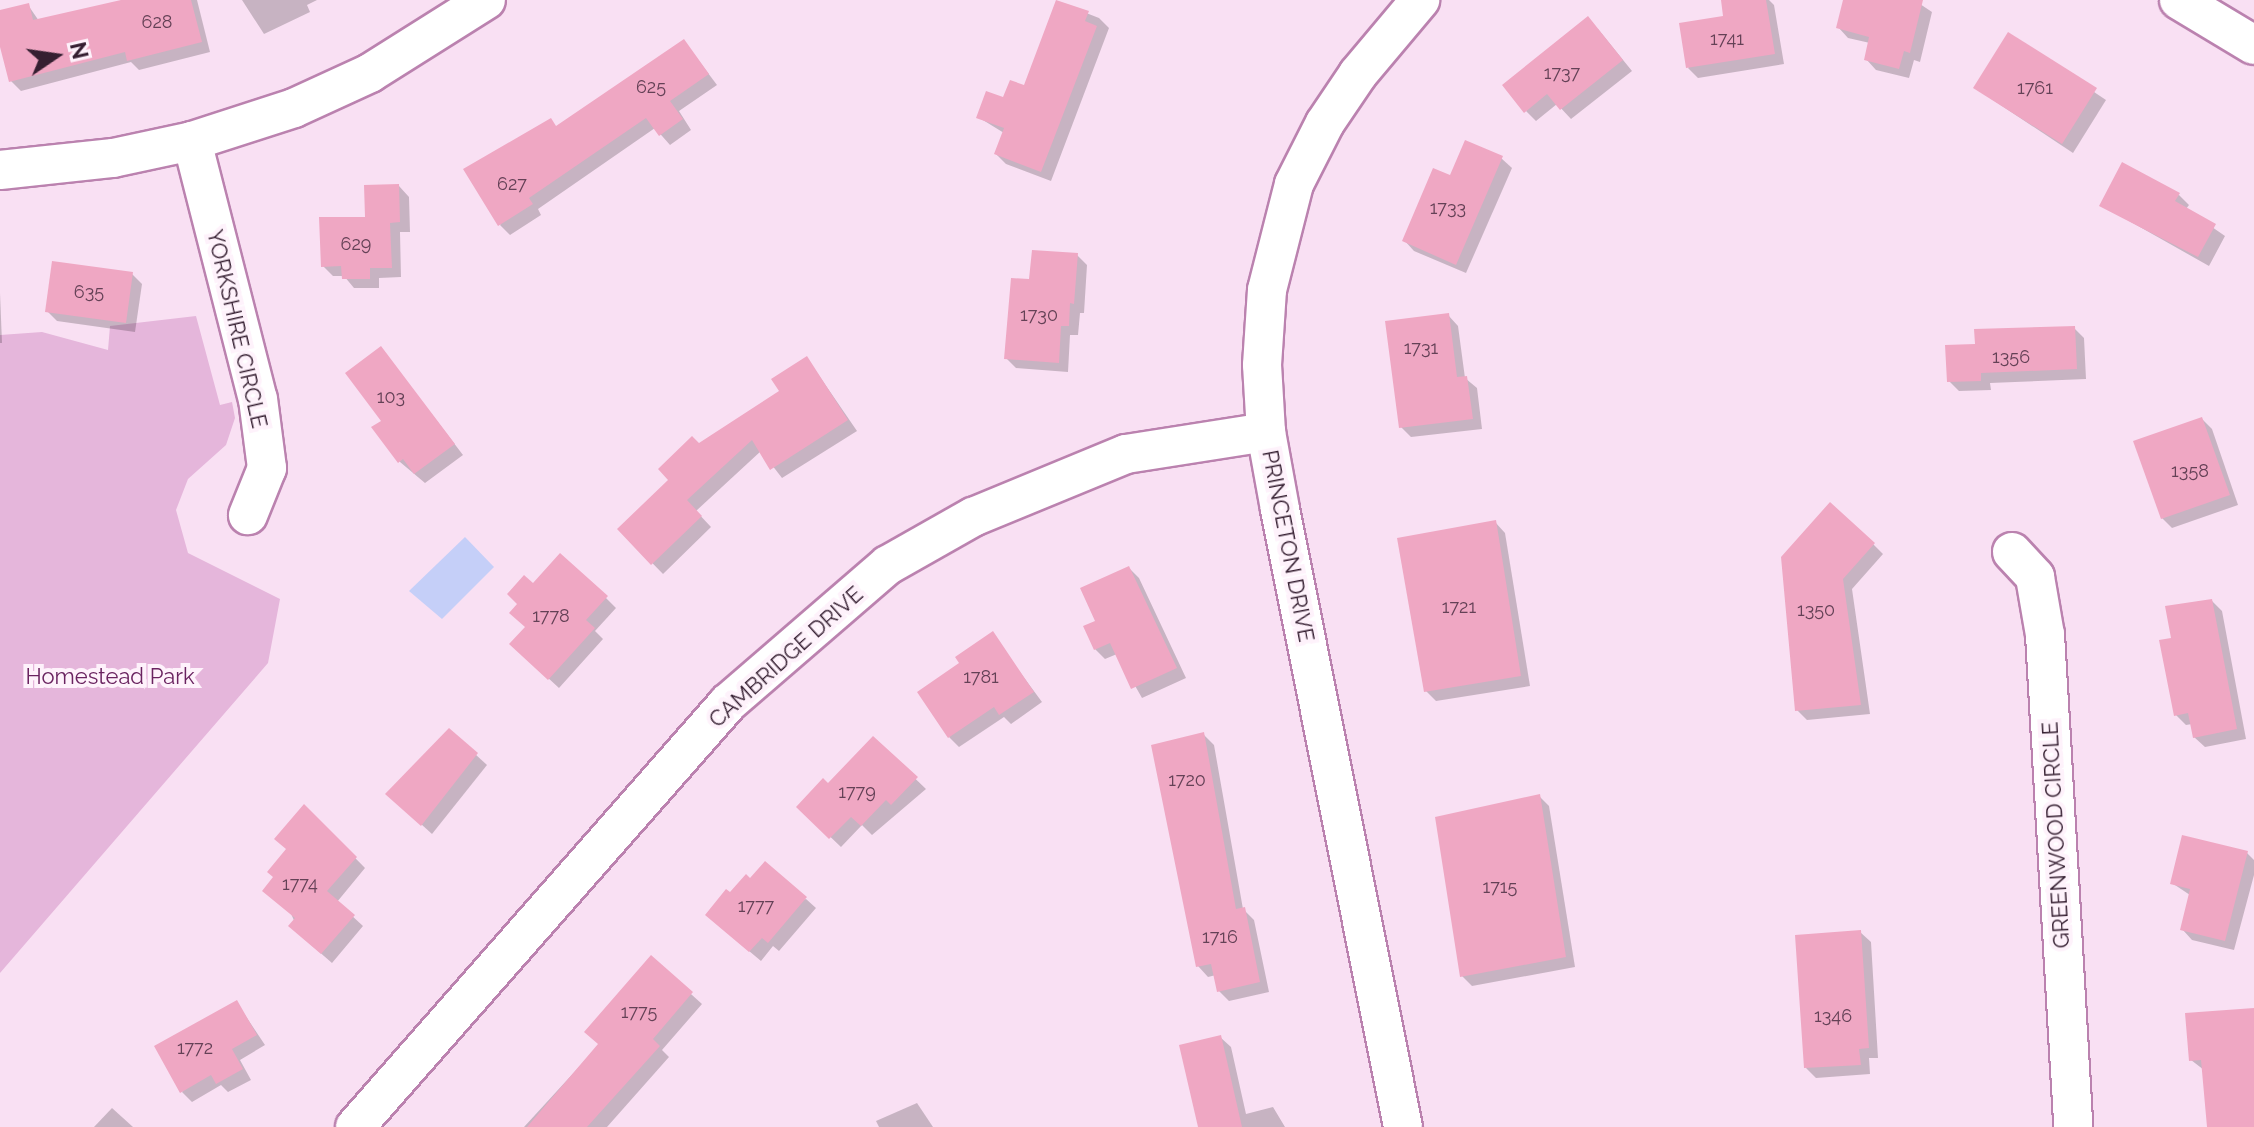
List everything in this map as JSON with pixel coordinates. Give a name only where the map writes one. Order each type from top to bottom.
[{"type":"street","points":[[0,170],[113,158],[192,141],[294,108],[370,73],[446,12],[486,0]]},
{"type":"street","name":"PRINCETON DRIVE","points":[[1403,1127],[1266,432],[1267,290],[1294,184],[1325,123],[1358,74],[1420,0]]},
{"type":"street","points":[[2179,0],[2254,45]]},
{"type":"street","name":"YORKSHIRE CIRCLE","points":[[192,141],[258,399],[267,468],[248,515]]},
{"type":"street","name":"CAMBRIDGE DRIVE","points":[[355,1127],[728,703],[888,565],[973,517],[1126,454],[1266,432]]},
{"type":"street","name":"GREENWOOD CIRCLE","points":[[2012,552],[2035,577],[2045,635],[2073,1127]]},
{"type":"green space","name":"Homestead Park","points":[[196,316],[220,405],[232,402],[235,418],[226,445],[188,479],[176,510],[188,553],[280,599],[268,663],[0,973],[0,335],[42,332],[108,350],[110,326]]},
{"type":"water","points":[[465,537],[494,567],[442,619],[409,591]]},
{"type":"building","points":[[121,0],[191,0],[202,42],[127,61],[125,52],[9,82],[0,47],[0,10],[29,3],[33,20]]},
{"type":"building","points":[[1056,0],[1089,11],[1085,21],[1097,26],[1041,172],[994,154],[1004,128],[976,118],[986,91],[1003,97],[1010,80],[1024,85]]},
{"type":"building","points":[[1721,0],[1766,0],[1775,54],[1686,68],[1679,23],[1723,16]]},
{"type":"building","points":[[1843,0],[1923,0],[1910,53],[1904,51],[1899,69],[1864,60],[1869,37],[1836,28]]},
{"type":"building","points":[[1588,16],[1623,60],[1560,110],[1547,94],[1524,113],[1502,85]]},
{"type":"building","points":[[2008,32],[2097,88],[2062,144],[1973,88]]},
{"type":"building","points":[[684,39],[709,74],[670,101],[683,119],[659,136],[646,118],[529,198],[533,204],[498,226],[463,169],[551,118],[556,126]]},
{"type":"building","points":[[1465,140],[1503,156],[1456,265],[1402,241],[1433,168],[1450,175]]},
{"type":"building","points":[[2122,162],[2180,193],[2175,201],[2216,224],[2198,257],[2099,206]]},
{"type":"building","points":[[399,184],[400,222],[390,223],[392,268],[370,268],[370,279],[342,279],[341,266],[321,267],[319,217],[365,217],[364,185]]},
{"type":"building","points":[[1032,250],[1078,253],[1074,304],[1070,303],[1069,326],[1061,326],[1059,363],[1004,359],[1011,278],[1029,279]]},
{"type":"building","points":[[52,261],[133,272],[126,323],[45,312]]},
{"type":"building","points":[[1449,313],[1457,377],[1467,376],[1473,419],[1399,428],[1385,321]]},
{"type":"building","points":[[2075,326],[2077,369],[1981,373],[1981,381],[1947,382],[1945,345],[1975,344],[1974,329]]},
{"type":"building","points":[[381,346],[455,444],[414,474],[403,459],[398,463],[371,427],[381,421],[345,373]]},
{"type":"building","points":[[807,356],[848,420],[770,470],[752,440],[687,500],[702,516],[651,565],[617,529],[668,480],[658,469],[692,436],[699,443],[779,391],[771,379]]},
{"type":"building","points":[[2202,417],[2230,495],[2161,519],[2133,441]]},
{"type":"building","points":[[1830,502],[1875,543],[1843,579],[1861,705],[1795,711],[1781,557]]},
{"type":"building","points":[[1496,520],[1521,676],[1424,692],[1397,538]]},
{"type":"building","points":[[560,553],[608,596],[586,620],[595,628],[548,680],[509,644],[525,627],[509,613],[517,604],[507,594],[524,575],[533,583]]},
{"type":"building","points":[[1129,566],[1177,668],[1131,689],[1110,643],[1094,650],[1083,626],[1095,621],[1080,588]]},
{"type":"building","points":[[2212,599],[2237,729],[2193,738],[2188,713],[2174,716],[2159,640],[2171,638],[2165,606]]},
{"type":"building","points":[[993,631],[1034,692],[999,715],[994,707],[948,738],[917,692],[959,663],[955,657]]},
{"type":"building","points":[[449,728],[478,753],[421,826],[385,794]]},
{"type":"building","points":[[1204,732],[1236,909],[1245,907],[1260,982],[1217,992],[1211,964],[1196,967],[1151,745]]},
{"type":"building","points":[[873,736],[918,777],[891,805],[886,800],[861,826],[851,817],[829,839],[796,807],[823,778],[828,783]]},
{"type":"building","points":[[1540,794],[1566,957],[1460,977],[1435,817]]},
{"type":"building","points":[[304,804],[357,857],[327,891],[355,915],[321,954],[288,926],[295,918],[262,891],[273,877],[267,872],[286,849],[274,839]]},
{"type":"building","points":[[2182,835],[2248,851],[2225,941],[2180,930],[2190,889],[2170,884]]},
{"type":"building","points":[[765,861],[807,897],[768,943],[762,938],[749,952],[705,915],[726,889],[730,892],[746,874],[750,878]]},
{"type":"building","points":[[1861,930],[1869,1048],[1859,1049],[1861,1065],[1804,1068],[1795,935]]},
{"type":"building","points":[[651,955],[693,992],[653,1039],[660,1046],[587,1127],[527,1127],[598,1044],[584,1032]]},
{"type":"building","points":[[237,1000],[257,1035],[232,1049],[243,1069],[216,1084],[211,1075],[180,1093],[154,1046]]},
{"type":"building","points":[[2254,1008],[2254,1127],[2207,1127],[2201,1060],[2189,1061],[2185,1013]]},
{"type":"building","points":[[1221,1035],[1242,1127],[1198,1127],[1179,1045]]}]
